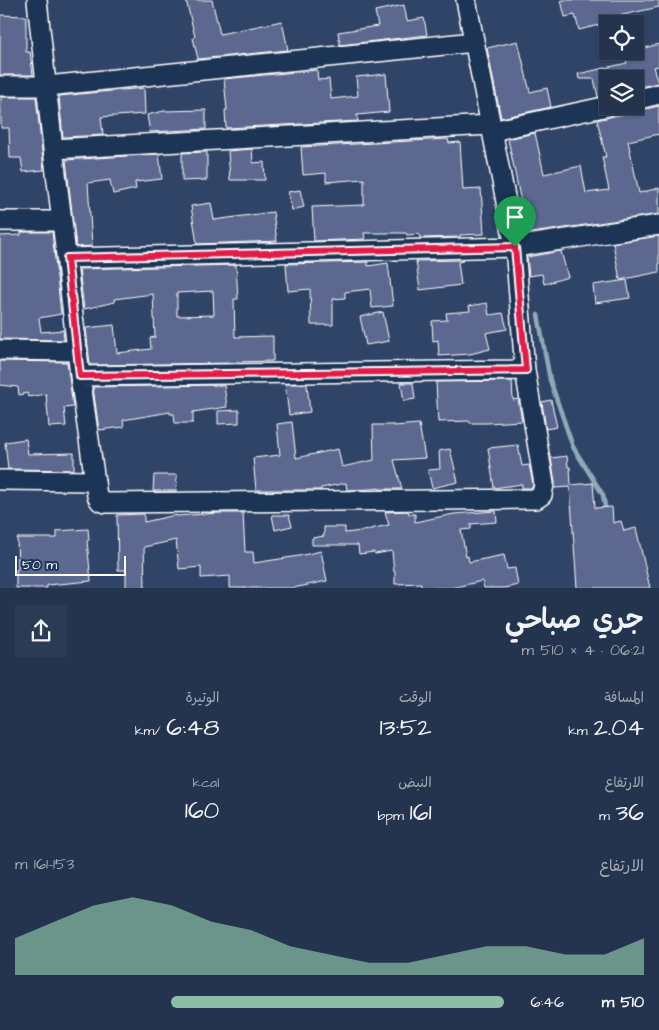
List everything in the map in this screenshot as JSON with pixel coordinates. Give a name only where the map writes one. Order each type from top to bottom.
[{"type":"street","points":[[37,0],[80,376],[96,488],[100,501],[106,503],[536,499],[542,495],[544,484],[526,370],[515,247],[466,0]]},
{"type":"street","points":[[0,86],[47,86],[474,42]]},
{"type":"street","points":[[644,98],[659,94]]},
{"type":"street","points":[[53,149],[491,128],[599,108]]},
{"type":"street","points":[[0,221],[62,221]]},
{"type":"street","points":[[67,258],[515,247],[659,225]]},
{"type":"street","points":[[0,350],[78,351]]},
{"type":"street","points":[[80,376],[526,370]]},
{"type":"street","points":[[0,480],[96,488]]},
{"type":"building","points":[[186,0],[212,0],[220,34],[282,21],[288,50],[198,59]]},
{"type":"building","points":[[561,0],[659,0],[659,7],[623,15],[599,15],[599,25],[579,30],[575,15],[565,17]]},
{"type":"building","points":[[404,5],[407,21],[424,18],[427,35],[340,45],[338,32],[378,26],[375,11]]},
{"type":"building","points":[[0,15],[26,16],[26,52],[30,52],[33,75],[0,75]]},
{"type":"building","points":[[518,41],[530,92],[547,88],[551,107],[501,118],[487,48]]},
{"type":"building","points":[[659,44],[659,66],[653,67],[658,83],[644,86],[644,70],[599,70],[598,97],[594,79],[579,79],[578,74],[627,63],[626,60],[644,60],[644,48]]},
{"type":"building","points":[[317,70],[318,80],[329,79],[331,99],[358,96],[356,77],[386,74],[389,112],[357,115],[358,121],[226,128],[225,110],[227,110],[224,79]]},
{"type":"building","points":[[144,88],[145,114],[101,117],[103,135],[63,137],[59,96]]},
{"type":"building","points":[[1,97],[36,97],[44,170],[23,172],[21,158],[10,158],[9,128],[1,128]]},
{"type":"building","points":[[659,106],[659,134],[628,141],[639,193],[659,188],[659,214],[524,234],[519,207],[522,207],[508,139],[535,133],[544,174],[581,166],[586,193],[609,190],[602,157],[606,157],[597,120],[619,115],[644,115],[644,109]]},
{"type":"building","points":[[206,110],[206,129],[150,132],[147,115],[164,111]]},
{"type":"building","points":[[448,139],[449,143],[460,142],[463,190],[481,189],[484,234],[420,238],[419,234],[364,233],[365,239],[314,241],[312,207],[364,205],[364,179],[326,182],[326,173],[303,175],[301,147]]},
{"type":"building","points":[[252,149],[253,163],[264,162],[265,180],[230,180],[228,151]]},
{"type":"building","points":[[207,152],[207,180],[182,181],[182,153]]},
{"type":"building","points":[[159,154],[162,179],[135,182],[136,189],[113,194],[110,180],[88,183],[92,246],[76,247],[66,160]]},
{"type":"building","points":[[300,190],[304,207],[292,210],[288,192]]},
{"type":"building","points":[[211,203],[214,220],[273,212],[277,241],[197,244],[191,206]]},
{"type":"building","points":[[21,232],[52,232],[61,314],[39,318],[41,332],[63,330],[64,340],[0,339],[0,236],[21,235]]},
{"type":"building","points":[[659,236],[659,272],[620,280],[613,243]]},
{"type":"building","points":[[561,251],[568,277],[544,284],[542,274],[529,276],[527,257]]},
{"type":"building","points":[[463,260],[458,262],[461,285],[420,290],[416,261]]},
{"type":"building","points":[[368,262],[368,266],[388,263],[393,306],[372,308],[370,289],[345,292],[345,298],[333,299],[333,325],[311,325],[310,289],[288,291],[286,264]]},
{"type":"building","points":[[236,265],[238,299],[234,299],[235,337],[273,336],[273,361],[90,365],[86,328],[114,325],[117,353],[151,349],[150,338],[155,337],[153,294],[114,299],[115,302],[84,309],[79,269]],"holes":[[[213,291],[214,315],[177,316],[177,293]]]},
{"type":"building","points":[[627,280],[630,298],[595,303],[593,285]]},
{"type":"building","points":[[487,303],[489,315],[503,313],[507,329],[486,333],[490,349],[470,354],[439,356],[438,340],[433,341],[432,321],[447,320],[446,313],[470,311],[469,306]]},
{"type":"building","points":[[383,312],[389,341],[366,345],[360,317]]},
{"type":"building","points":[[0,361],[67,362],[73,407],[64,408],[66,426],[49,427],[46,394],[28,397],[27,393],[19,395],[18,387],[0,385]]},
{"type":"building","points":[[512,381],[513,400],[518,399],[522,421],[487,423],[470,423],[470,421],[438,422],[436,382]]},
{"type":"building","points":[[401,383],[413,383],[415,399],[404,401]]},
{"type":"building","points":[[285,384],[307,384],[310,412],[289,415]]},
{"type":"building","points":[[224,385],[227,407],[193,412],[193,423],[175,423],[174,414],[170,414],[170,412],[123,420],[124,427],[99,430],[93,387]]},
{"type":"building","points":[[551,400],[557,427],[546,429],[542,402]]},
{"type":"building","points":[[239,410],[239,423],[218,424],[218,411]]},
{"type":"building","points":[[292,422],[296,458],[338,449],[342,467],[374,460],[373,425],[419,424],[425,458],[394,460],[402,489],[347,490],[346,483],[321,488],[321,490],[256,490],[253,458],[280,455],[277,424]]},
{"type":"building","points":[[26,439],[28,454],[74,453],[74,470],[8,469],[5,442]]},
{"type":"building","points":[[518,445],[522,466],[529,465],[533,484],[532,488],[522,488],[522,484],[494,488],[488,448]]},
{"type":"building","points":[[450,449],[458,482],[432,488],[428,470],[440,469],[439,451]]},
{"type":"building","points":[[567,456],[571,485],[593,483],[595,508],[612,507],[613,523],[621,521],[624,531],[636,528],[650,588],[577,588],[570,487],[555,488],[551,458]]},
{"type":"building","points":[[154,475],[177,475],[176,491],[153,491]]},
{"type":"building","points":[[408,511],[409,514],[415,514],[415,522],[454,514],[496,511],[497,522],[471,524],[471,529],[461,530],[466,557],[468,556],[469,562],[504,555],[507,569],[515,568],[518,585],[504,588],[484,588],[482,581],[451,588],[421,588],[421,583],[395,584],[392,551],[359,554],[358,545],[312,545],[312,538],[324,536],[324,527],[345,527],[345,533],[370,530],[389,525],[385,512]]},
{"type":"building","points":[[243,513],[245,552],[253,552],[254,563],[321,551],[327,581],[293,588],[230,588],[230,576],[201,578],[201,567],[179,569],[176,540],[144,547],[145,588],[126,588],[126,570],[118,570],[117,515],[144,514],[144,522],[176,515]]},
{"type":"building","points":[[272,515],[289,515],[292,526],[275,530]]},
{"type":"building","points":[[88,529],[89,540],[87,541],[91,581],[47,585],[47,588],[16,588],[16,570],[18,569],[17,538],[57,538],[57,531]]},
{"type":"waterway","points":[[538,315],[550,380],[573,447],[603,495],[606,512]]},
{"type":"route","points":[[515,247],[526,370],[80,376],[67,258],[515,247]]}]
